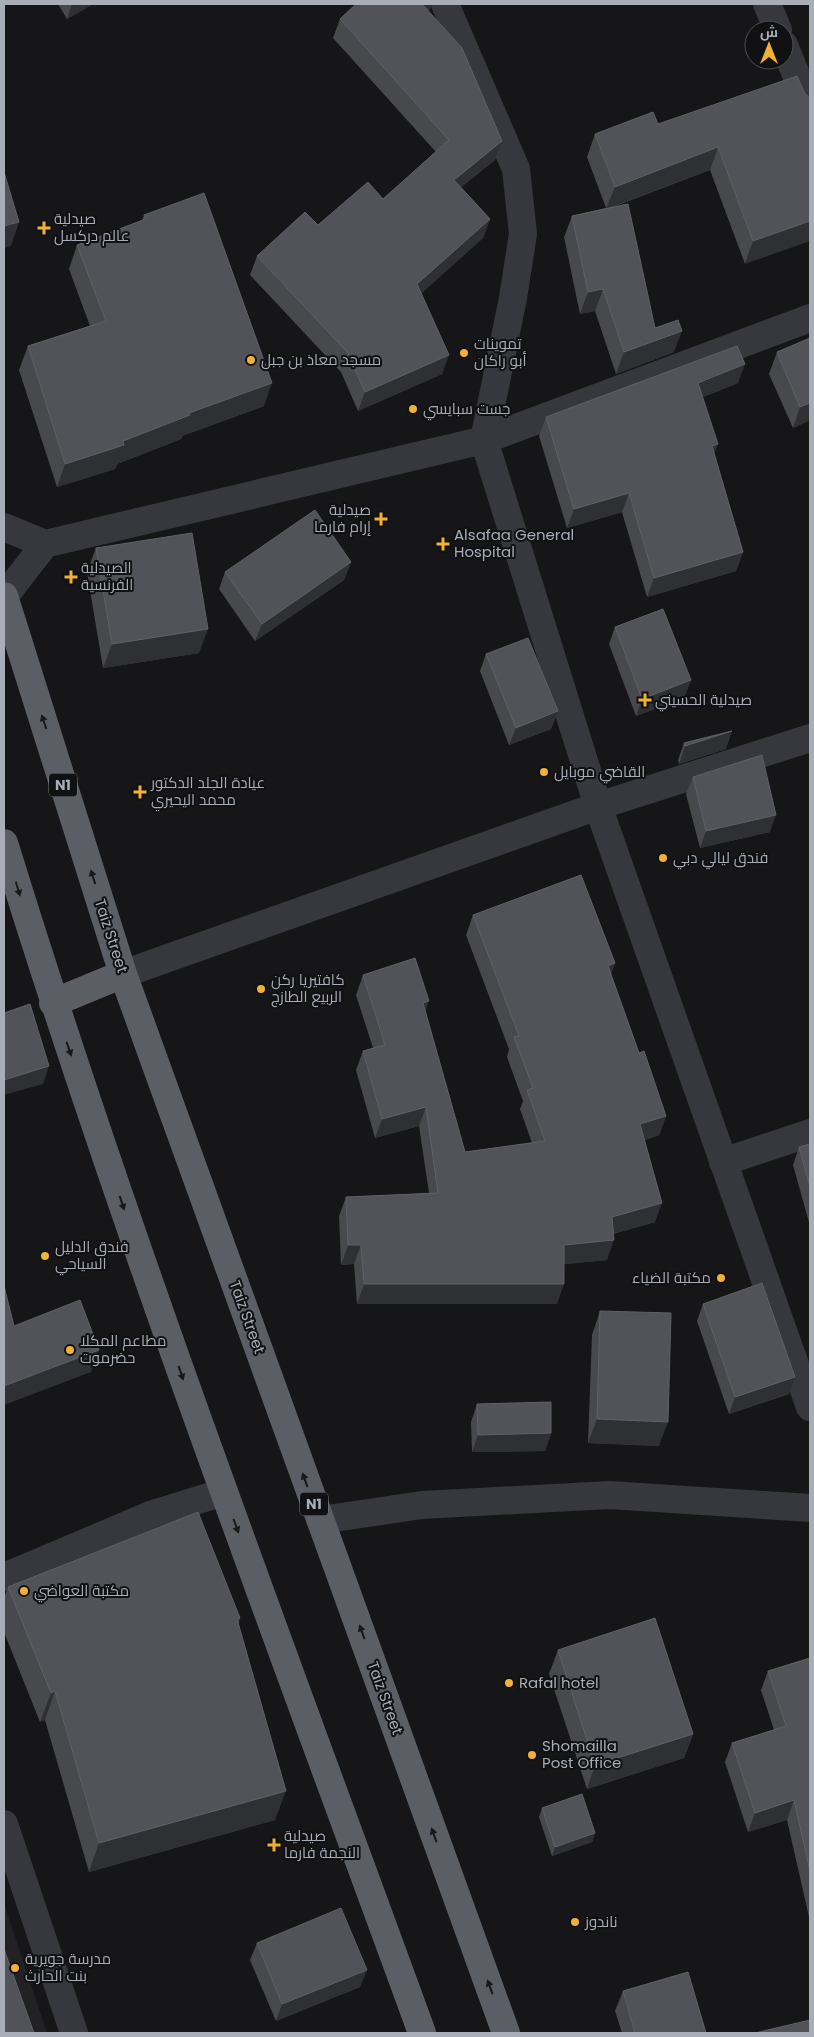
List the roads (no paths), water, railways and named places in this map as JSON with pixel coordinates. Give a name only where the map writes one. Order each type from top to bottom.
[{"type":"highway","name":"Taiz Street","points":[[4,596],[123,974],[506,2033]]},
{"type":"highway","points":[[4,843],[53,1003],[198,1425],[422,2033]]},
{"type":"highway","points":[[53,1003],[123,974]]},
{"type":"street","points":[[445,4],[516,169],[523,234],[513,298],[484,440],[598,806],[810,1407]]},
{"type":"street","points":[[767,4],[774,20]]},
{"type":"street","points":[[794,70],[810,109]]},
{"type":"street","points":[[4,527],[45,544],[484,440],[810,318]]},
{"type":"street","points":[[4,596],[45,544]]},
{"type":"street","points":[[123,974],[598,806],[810,738]]},
{"type":"street","points":[[724,1162],[810,1133]]},
{"type":"street","points":[[4,1577],[152,1514],[224,1492]]},
{"type":"street","points":[[320,1520],[422,1505],[609,1495],[810,1508]]},
{"type":"street","points":[[4,1824],[74,2033]]},
{"type":"place","name":"صيدلية عالم دركسل","points":[[44,228]]},
{"type":"place","name":"تموينات أبو راكان","points":[[464,353]]},
{"type":"place","name":"مسجد معاذ بن جبل","points":[[251,360]]},
{"type":"place","name":"جست سبايسي","points":[[413,409]]},
{"type":"place","name":"صيدلية إرام فارما","points":[[381,519]]},
{"type":"place","name":"Alsafaa General Hospital","points":[[443,544]]},
{"type":"place","name":"الصيدلية الفرنسية","points":[[71,577]]},
{"type":"place","name":"صيدلية الحسيني","points":[[645,700]]},
{"type":"place","name":"القاضي موبايل","points":[[544,772]]},
{"type":"place","name":"عيادة الجلد الدكتور محمد اليحيري","points":[[140,792]]},
{"type":"place","name":"فندق ليالي دبي","points":[[663,858]]},
{"type":"place","name":"كافتيريا ركن الربيع الطازج","points":[[261,989]]},
{"type":"place","name":"فندق الدليل السياحي","points":[[45,1256]]},
{"type":"place","name":"مكتبة الضياء","points":[[721,1278]]},
{"type":"place","name":"مطاعم المكلا حضرموت","points":[[70,1350]]},
{"type":"place","name":"مكتبة العواضي","points":[[24,1591]]},
{"type":"place","name":"Rafal hotel","points":[[509,1683]]},
{"type":"place","name":"Shomailla Post Office","points":[[532,1755]]},
{"type":"place","name":"صيدلية النجمة فارما","points":[[274,1845]]},
{"type":"place","name":"ناندوز","points":[[575,1922]]},
{"type":"place","name":"مدرسة جويرية بنت الحارث","points":[[15,1968]]}]
